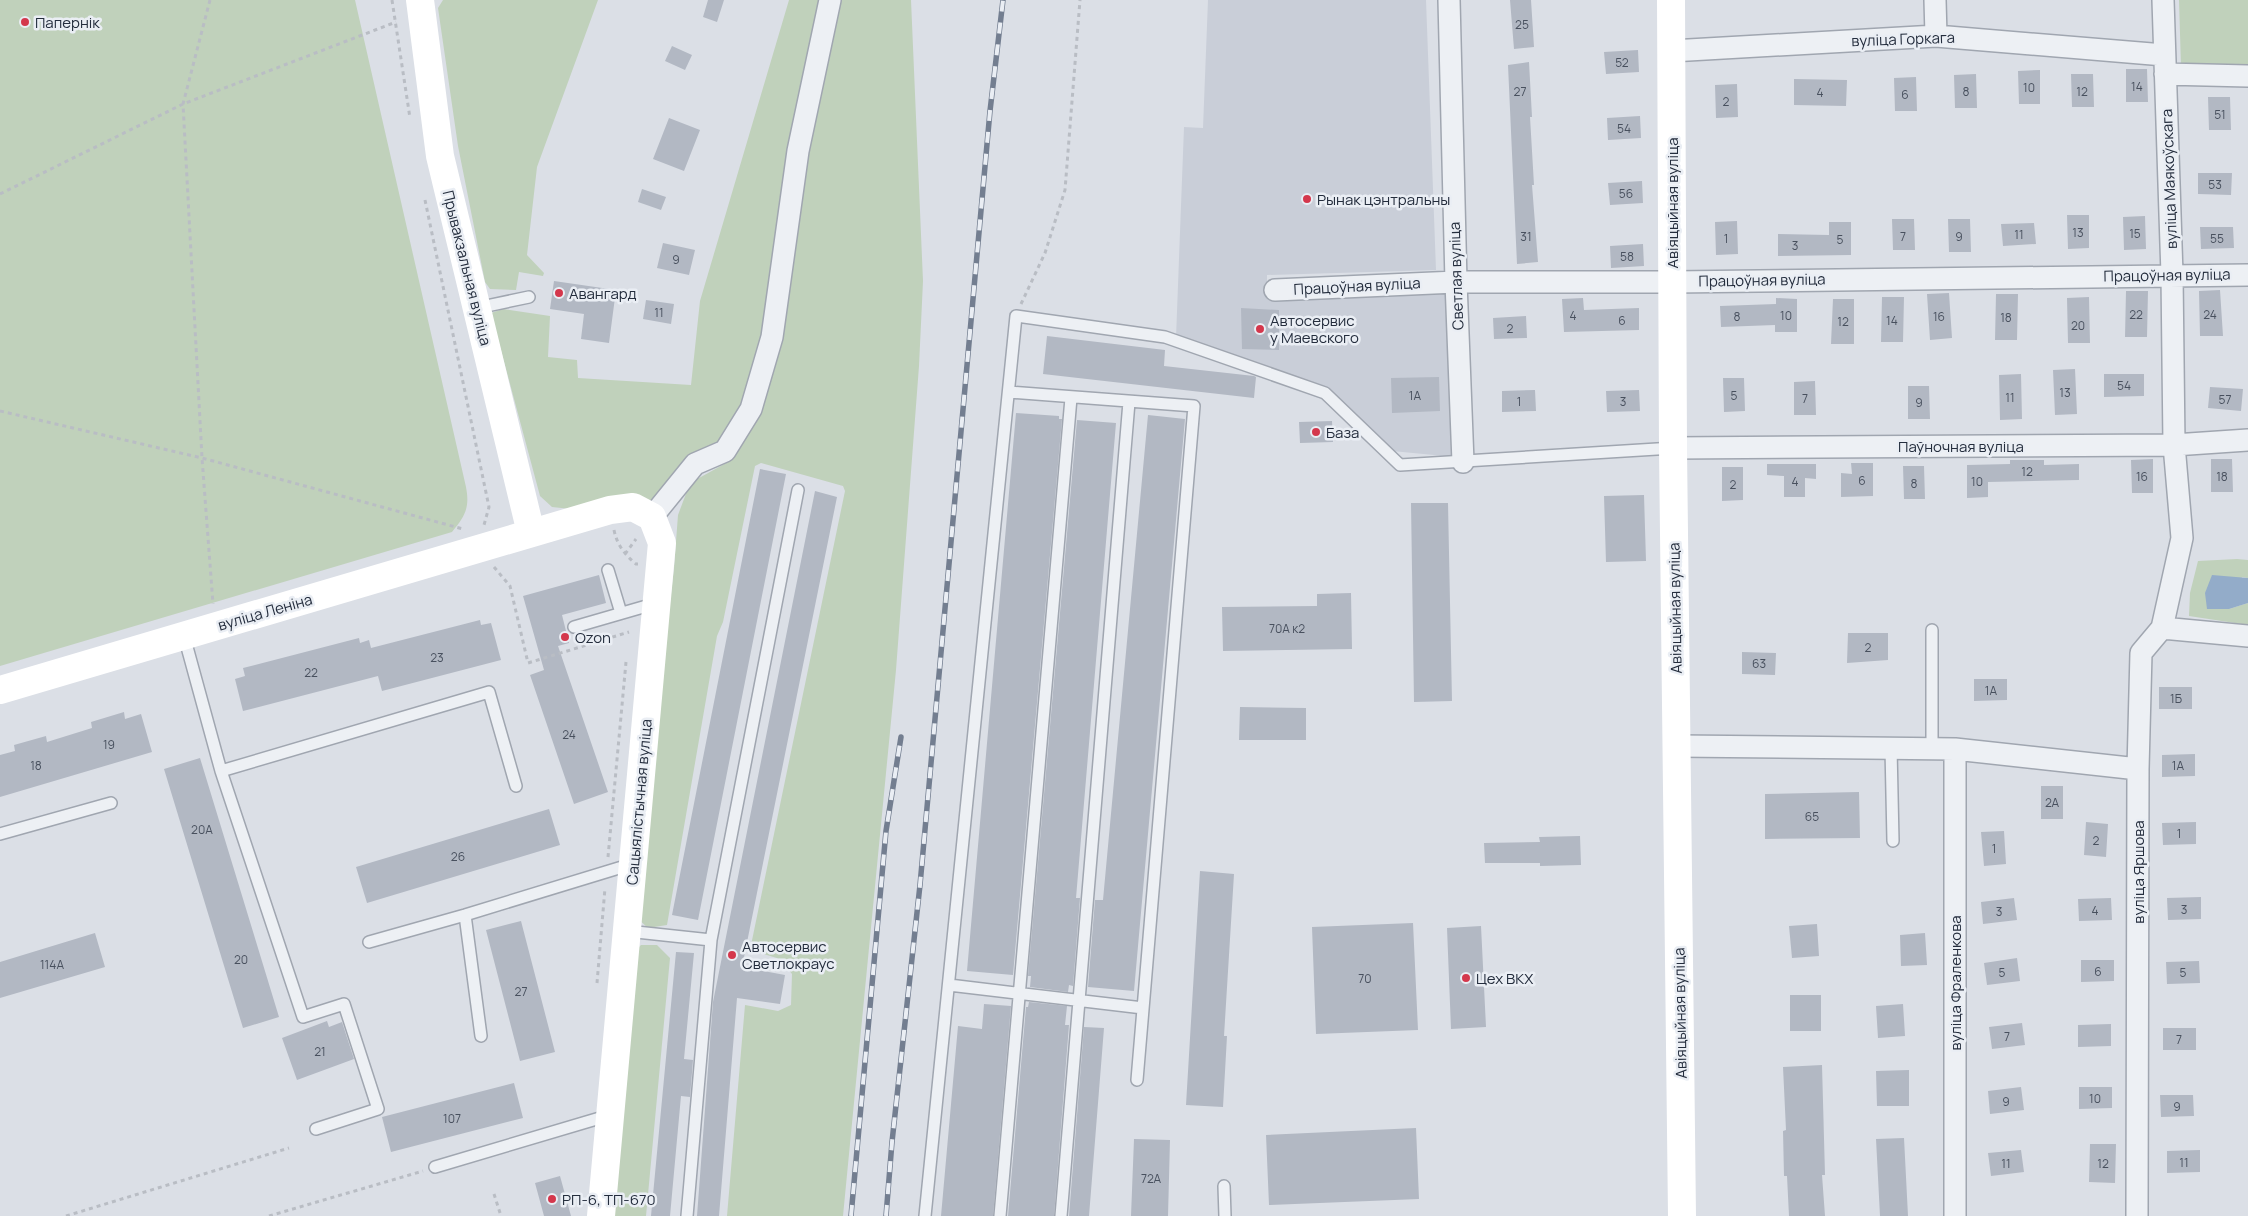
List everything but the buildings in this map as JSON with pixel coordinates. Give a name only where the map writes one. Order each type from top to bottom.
[{"type":"street","points":[[531,533],[610,510],[633,507],[652,517],[695,464],[725,451],[751,409],[772,337],[798,150],[830,0]]},
{"type":"street","name":"Светлая вуліца","points":[[1449,0],[1456,282],[1463,462]]},
{"type":"street","name":"Авіяцыйная вуліца","points":[[1671,0],[1673,448],[1682,1216]]},
{"type":"street","points":[[1935,0],[1936,36]]},
{"type":"street","name":"вуліца Маякоўскага","points":[[2163,0],[2172,275],[2174,445],[2182,538]]},
{"type":"street","name":"Прывакзальная вуліца","points":[[421,10],[440,156],[531,533]]},
{"type":"street","name":"вуліца Горкага","points":[[1671,52],[1936,36],[2248,76]]},
{"type":"street","name":"Працоўная вуліца","points":[[1276,290],[1456,282],[1673,282],[2248,275]]},
{"type":"street","name":"Паўночная вуліца","points":[[1673,448],[2174,445],[2248,440]]},
{"type":"street","name":"Сацыялістычная вуліца","points":[[601,1216],[627,931],[620,864],[636,609],[662,542],[652,517]]},
{"type":"street","name":"вуліца Леніна","points":[[0,690],[531,533]]},
{"type":"street","name":"вуліца Яршова","points":[[2137,1216],[2138,769],[2141,653],[2162,628],[2182,538]]},
{"type":"street","points":[[2162,628],[2248,636]]},
{"type":"street","points":[[1677,746],[1955,749],[2138,769]]},
{"type":"street","name":"вуліца Фраленкова","points":[[1955,749],[1955,1216]]},
{"type":"lane","points":[[477,308],[529,297]]},
{"type":"lane","points":[[925,1216],[1016,316],[1165,337],[1324,392],[1400,465],[1673,448]]},
{"type":"lane","points":[[1009,392],[1194,406],[1137,1080]]},
{"type":"lane","points":[[1000,1216],[1071,398]]},
{"type":"lane","points":[[1061,1216],[1129,402]]},
{"type":"lane","points":[[687,1216],[710,940],[798,490]]},
{"type":"lane","points":[[574,627],[636,609],[608,570]]},
{"type":"lane","points":[[1932,630],[1932,749]]},
{"type":"lane","points":[[184,636],[221,771],[303,1017],[344,1004],[378,1108],[316,1129]]},
{"type":"lane","points":[[221,771],[489,692],[516,786]]},
{"type":"lane","points":[[1891,748],[1893,841]]},
{"type":"lane","points":[[0,834],[110,803]]},
{"type":"lane","points":[[369,942],[466,915],[620,864]]},
{"type":"lane","points":[[466,915],[481,1036]]},
{"type":"lane","points":[[627,931],[710,940]]},
{"type":"lane","points":[[949,985],[1142,1008]]},
{"type":"lane","points":[[436,1167],[610,1115]]},
{"type":"lane","points":[[1224,1186],[1225,1216]]},
{"type":"path","points":[[208,610],[214,603],[202,458],[183,104],[210,0]]},
{"type":"path","points":[[392,0],[411,126]]},
{"type":"path","points":[[1016,316],[1045,253],[1064,190],[1080,0]]},
{"type":"path","points":[[0,194],[183,104],[396,22],[421,10]]},
{"type":"path","points":[[424,192],[489,507],[483,526]]},
{"type":"path","points":[[0,411],[202,458],[466,530]]},
{"type":"path","points":[[613,525],[616,539],[625,554],[636,564],[641,564]]},
{"type":"path","points":[[488,560],[510,586],[528,663],[629,632]]},
{"type":"path","points":[[635,574],[636,564]]},
{"type":"path","points":[[628,642],[636,609]]},
{"type":"path","points":[[620,864],[626,661]]},
{"type":"path","points":[[66,1216],[289,1148]]},
{"type":"path","points":[[269,1216],[436,1167]]},
{"type":"path","points":[[494,1194],[501,1216]]},
{"type":"shaded area","name":"Рынак цэнтральны","points":[[1208,0],[1426,0],[1436,270],[1267,275],[1267,298],[1454,293],[1455,457],[1392,451],[1335,404],[1261,376],[1176,338],[1184,127],[1203,128]]},
{"type":"green space","points":[[0,0],[355,0],[466,487],[467,506],[452,532],[0,666]]},
{"type":"green space","points":[[443,0],[598,0],[537,167],[527,255],[544,273],[543,276],[519,272],[516,290],[490,289],[485,282],[458,146],[438,8]]},
{"type":"green space","points":[[789,0],[824,0],[762,343],[744,399],[724,438],[688,463],[653,504],[580,510],[552,507],[540,496],[491,313],[503,309],[550,316],[548,357],[577,360],[578,378],[691,385],[700,301]]},
{"type":"green space","points":[[840,0],[911,0],[923,281],[919,366],[896,670],[843,1216],[727,1216],[745,1005],[778,1011],[791,1005],[792,974],[780,959],[750,950],[845,491],[843,486],[761,463],[755,466],[723,622],[717,636],[667,925],[648,928],[636,917],[635,909],[674,568],[678,515],[690,483],[728,462],[764,394],[810,140]]},
{"type":"green space","points":[[2179,0],[2248,0],[2248,67],[2181,67]]},
{"type":"green space","points":[[2248,560],[2248,578],[2242,577],[2229,609],[2248,603],[2248,625],[2189,616],[2190,593],[2198,561]]},
{"type":"green space","points":[[641,945],[657,945],[670,958],[646,1216],[608,1216],[632,954]]},
{"type":"water","points":[[2212,575],[2248,578],[2248,603],[2229,609],[2207,609],[2205,593]]},
{"type":"railway","points":[[886,1216],[892,1142],[920,885],[990,111],[1003,0]]},
{"type":"railway","points":[[851,1216],[886,831],[901,737]]},
{"type":"place","name":"Папернік","points":[[25,22]]},
{"type":"place","name":"Рынак цэнтральны","points":[[1307,199]]},
{"type":"place","name":"Авангард","points":[[559,293]]},
{"type":"place","name":"Автосервис у Маевского","points":[[1260,329]]},
{"type":"place","name":"База","points":[[1316,432]]},
{"type":"place","name":"Ozon","points":[[565,637]]},
{"type":"place","name":"Автосервис Светлокраус","points":[[732,955]]},
{"type":"place","name":"Цех ВКХ","points":[[1466,978]]},
{"type":"place","name":"РП-6, ТП-670","points":[[552,1199]]}]
